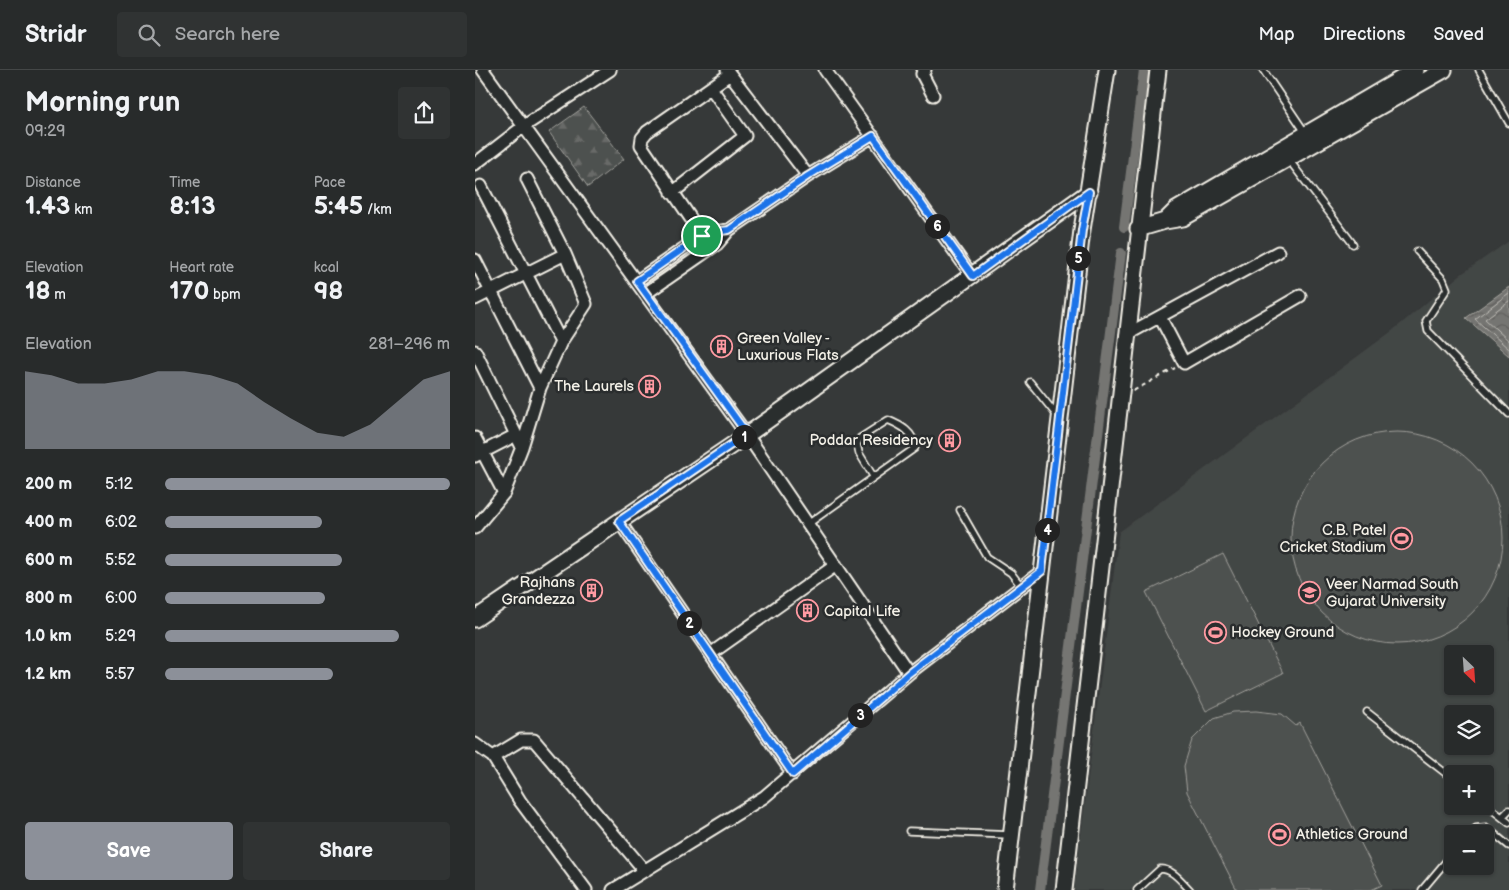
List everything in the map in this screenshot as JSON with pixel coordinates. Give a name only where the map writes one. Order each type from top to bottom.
[{"type":"street","points":[[483,70],[747,434],[909,673]]},
{"type":"street","points":[[475,164],[524,126],[610,70]]},
{"type":"street","points":[[925,70],[922,74],[933,95]]},
{"type":"street","points":[[1005,890],[1082,230],[1107,70]]},
{"type":"street","points":[[1064,890],[1138,230],[1158,70]]},
{"type":"street","points":[[1165,221],[1176,210],[1416,70]]},
{"type":"street","points":[[1138,230],[1165,221],[1183,218],[1444,70]]},
{"type":"street","points":[[828,71],[973,276]]},
{"type":"street","points":[[702,236],[643,151],[642,138],[647,132],[711,88],[729,72],[808,176]]},
{"type":"street","points":[[672,193],[745,136],[711,88]]},
{"type":"street","points":[[645,294],[717,244],[729,230],[808,176],[873,136]]},
{"type":"street","points":[[476,525],[504,493],[522,447],[541,388],[561,342],[586,304],[565,254],[527,179]]},
{"type":"street","points":[[481,186],[561,342]]},
{"type":"street","points":[[475,619],[747,434],[973,276],[1089,192]]},
{"type":"street","points":[[637,281],[706,233],[729,230]]},
{"type":"street","points":[[1126,335],[1278,252]]},
{"type":"street","points":[[475,298],[565,254]]},
{"type":"street","points":[[475,260],[541,388]]},
{"type":"street","points":[[1160,317],[1184,363],[1300,296]]},
{"type":"street","points":[[475,352],[522,447]]},
{"type":"street","points":[[479,454],[516,435]]},
{"type":"street","points":[[475,438],[479,454],[504,493]]},
{"type":"street","points":[[619,521],[793,774]]},
{"type":"street","points":[[716,650],[836,565]]},
{"type":"street","points":[[613,890],[764,797],[909,673],[1042,571]]},
{"type":"street","points":[[493,757],[521,740],[534,740],[645,871]]},
{"type":"street","points":[[475,744],[493,757],[520,802],[586,890]]},
{"type":"lane","points":[[1263,70],[1306,133]]},
{"type":"lane","points":[[1479,70],[1509,123]]},
{"type":"lane","points":[[1288,159],[1353,244]]},
{"type":"lane","points":[[1417,251],[1443,279],[1447,289],[1426,321],[1428,331],[1509,414]]},
{"type":"lane","points":[[1030,382],[1059,420]]},
{"type":"lane","points":[[808,524],[915,448],[915,442],[905,427],[888,420],[860,438],[857,444],[859,453],[873,476]]},
{"type":"lane","points":[[960,510],[987,557],[1011,572],[1021,586]]},
{"type":"lane","points":[[1367,712],[1444,771]]},
{"type":"lane","points":[[1502,817],[1509,810]]},
{"type":"lane","points":[[1494,811],[1509,823]]},
{"type":"lane","points":[[909,831],[1011,835]]},
{"type":"lane","points":[[1494,833],[1509,846]]},
{"type":"lane","points":[[1422,890],[1444,864]]},
{"type":"lane","points":[[1137,890],[1154,872],[1167,869],[1190,890]]},
{"type":"path","points":[[1119,399],[1184,363]]},
{"type":"shaded area","name":"Veer Narmad South Gujarat University","points":[[1509,241],[1509,890],[1074,890],[1119,532],[1392,331],[1460,275]]},
{"type":"green space","points":[[584,107],[624,159],[588,187],[549,132]]},
{"type":"green space","points":[[1397,432],[1418,434],[1437,440],[1456,450],[1472,463],[1485,479],[1495,498],[1501,517],[1503,538],[1501,559],[1495,578],[1485,597],[1472,613],[1456,626],[1437,636],[1418,642],[1397,644],[1376,642],[1357,636],[1338,626],[1322,613],[1309,597],[1299,578],[1293,559],[1291,538],[1293,517],[1299,498],[1309,479],[1322,463],[1338,450],[1357,440],[1376,434]]},
{"type":"green space","points":[[1223,554],[1283,673],[1206,711],[1146,592]]},
{"type":"green space","points":[[1256,711],[1282,714],[1296,726],[1300,723],[1382,885],[1371,890],[1237,890],[1187,792],[1184,766],[1192,740],[1214,718],[1233,712]]},
{"type":"water","points":[[1509,287],[1509,356],[1466,318]]},
{"type":"waterway","points":[[1124,227],[1144,70]]},
{"type":"waterway","points":[[1040,890],[1121,253]]},
{"type":"place","name":"Green Valley - Luxurious Flats","points":[[721,347]]},
{"type":"place","name":"The Laurels","points":[[650,386]]},
{"type":"place","name":"Poddar Residency","points":[[949,440]]},
{"type":"place","name":"C.B. Patel Cricket Stadium","points":[[1402,539]]},
{"type":"place","name":"Rajhans Grandezza","points":[[591,591]]},
{"type":"place","name":"Veer Narmad South Gujarat University","points":[[1310,593]]},
{"type":"place","name":"Capital Life","points":[[808,611]]},
{"type":"place","name":"Hockey Ground","points":[[1215,632]]},
{"type":"place","name":"Athletics Ground","points":[[1280,834]]},
{"type":"route","points":[[873,136],[973,276],[1089,192],[1082,230],[1042,571],[909,673],[793,774],[619,521],[747,434],[637,281],[702,236],[706,233],[729,230],[808,176],[873,136]]}]
